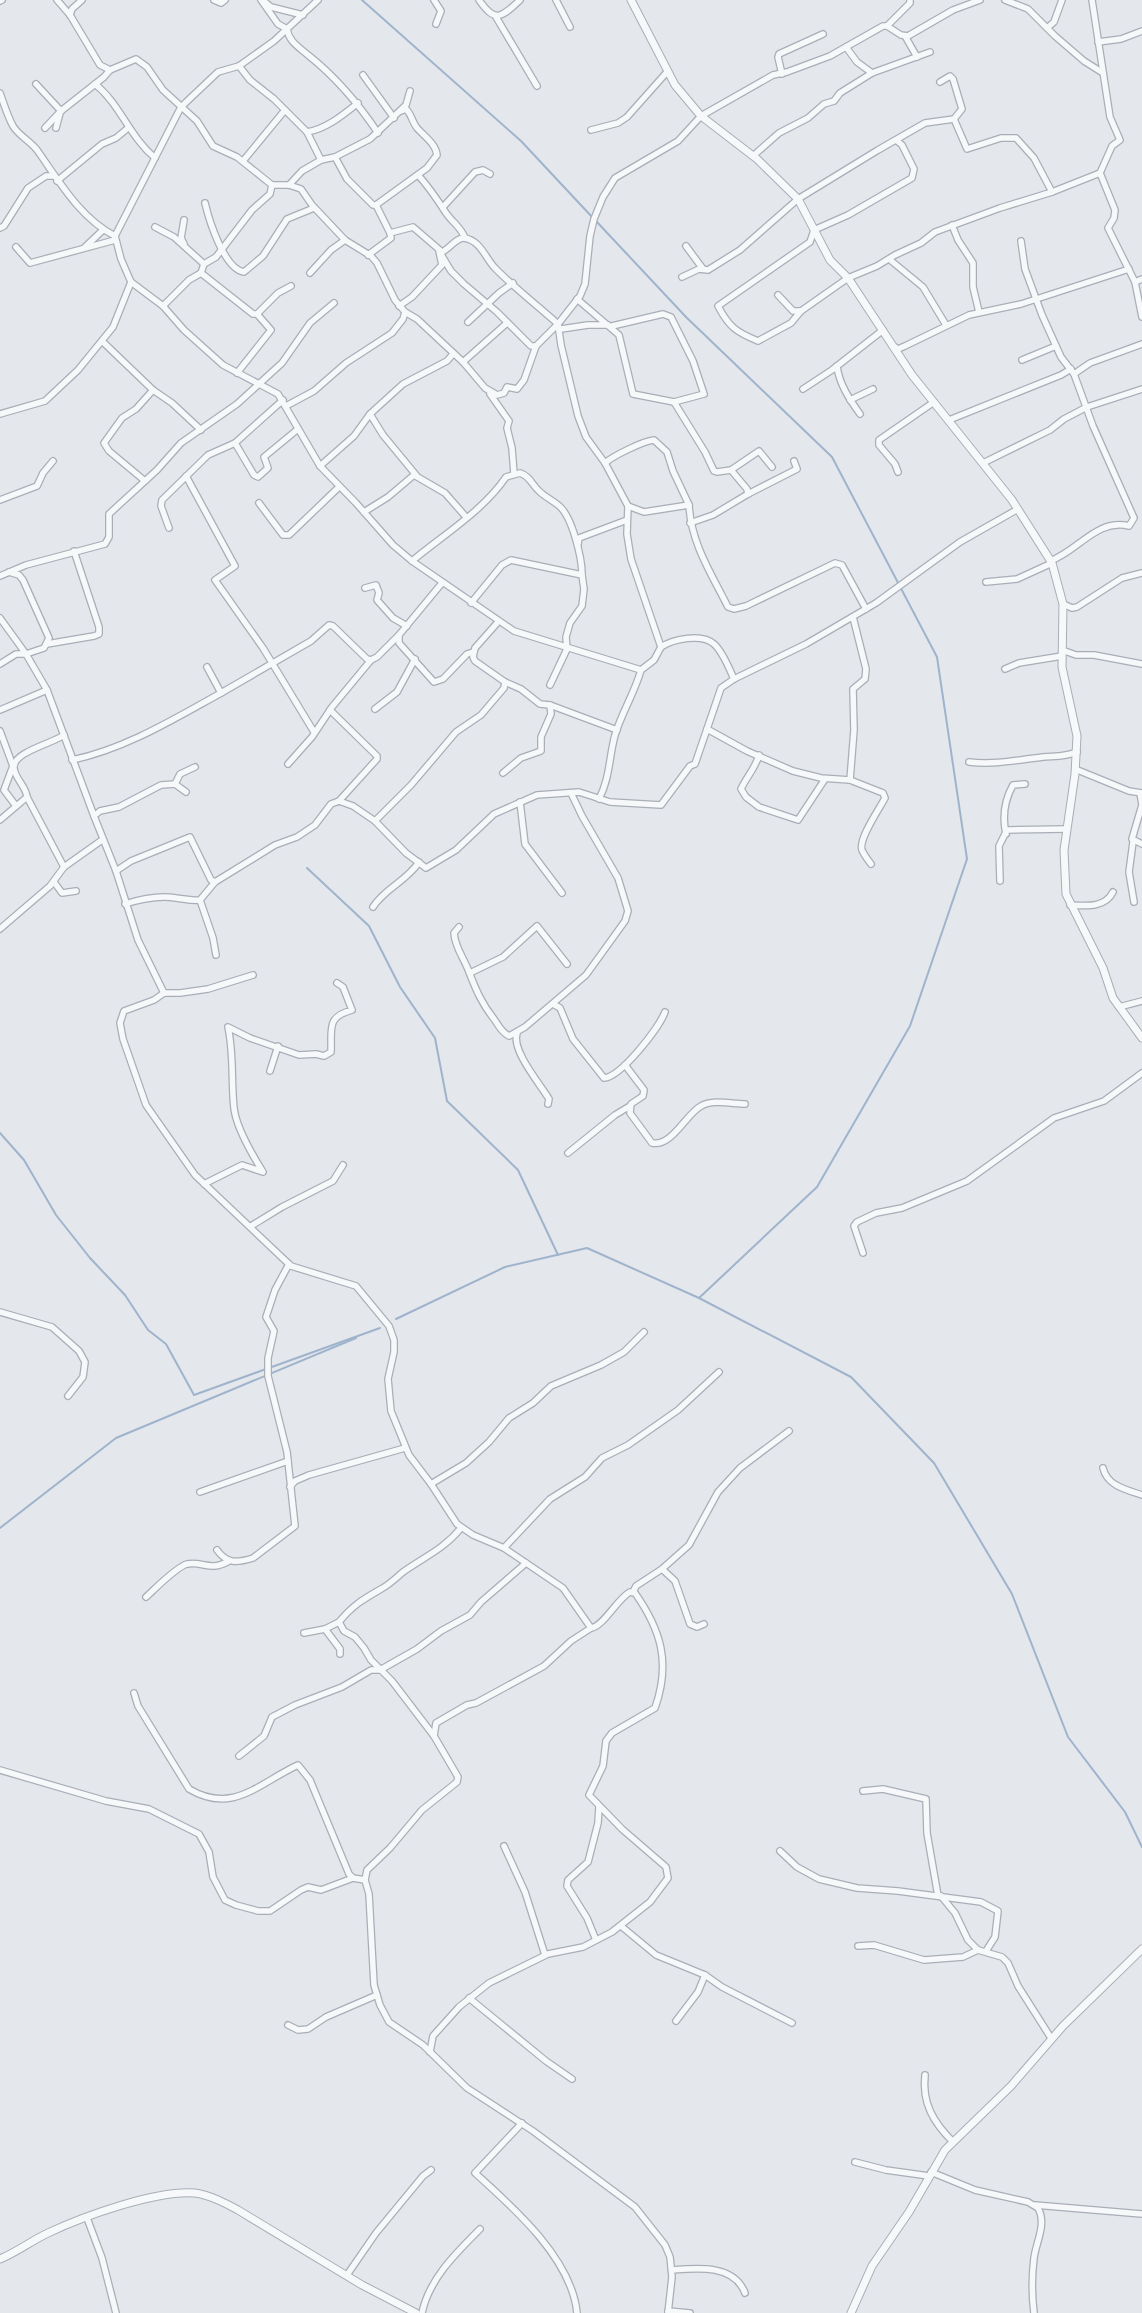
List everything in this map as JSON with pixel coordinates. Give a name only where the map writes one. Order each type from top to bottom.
[{"type":"street","points":[[57,0],[70,15],[100,65],[110,70]]},
{"type":"street","points":[[70,15],[72,9],[82,0]]},
{"type":"street","points":[[214,0],[221,3],[225,0]]},
{"type":"street","points":[[16,247],[30,263],[115,238],[181,107],[218,72],[238,66],[287,29],[318,0]]},
{"type":"street","points":[[434,0],[441,11],[436,24]]},
{"type":"street","points":[[479,0],[492,16],[496,17],[537,86]]},
{"type":"street","points":[[496,17],[511,9],[520,0]]},
{"type":"street","points":[[556,0],[570,27]]},
{"type":"street","points":[[631,0],[667,72],[701,116],[752,156],[798,199],[830,260],[848,278],[912,375],[1018,509],[1051,562],[1063,604],[1062,653],[1066,692],[1077,736],[1076,769],[1064,850],[1064,881],[1070,905],[1103,968],[1110,990],[1142,1038]]},
{"type":"street","points":[[484,388],[497,395],[504,393],[508,387],[517,389],[524,380],[536,346],[560,326],[585,284],[590,236],[608,186],[626,170],[678,141],[701,116],[773,75],[810,65],[883,26],[887,26],[910,3],[910,0]]},
{"type":"street","points":[[905,36],[953,10],[980,0]]},
{"type":"street","points":[[1005,0],[1028,9],[1084,61],[1103,73]]},
{"type":"street","points":[[1047,28],[1054,22],[1062,0]]},
{"type":"street","points":[[896,140],[902,145],[914,169],[912,178],[848,215],[814,230],[810,242],[718,306],[728,324],[742,335],[758,342],[791,323],[800,311],[848,278],[877,266],[952,225],[1052,192],[1100,173],[1112,146],[1120,140],[1110,117],[1092,0]]},
{"type":"street","points":[[262,1],[271,7],[303,15]]},
{"type":"street","points":[[262,1],[278,24],[287,29],[290,40],[329,72],[358,103],[378,133]]},
{"type":"street","points":[[887,26],[905,36],[917,57]]},
{"type":"street","points":[[1098,42],[1120,39],[1142,32]]},
{"type":"street","points":[[782,74],[778,57],[780,54],[823,34]]},
{"type":"street","points":[[846,47],[857,62],[872,74]]},
{"type":"street","points":[[752,156],[779,134],[808,118],[824,104],[834,100],[840,93],[872,74],[930,52]]},
{"type":"street","points":[[45,128],[61,110],[110,70],[131,60],[139,60],[147,67],[163,90],[197,121],[213,146],[243,161],[272,185],[288,185],[301,189],[314,208],[345,240],[368,255],[382,269],[399,306],[417,319],[463,362],[509,421],[507,428],[512,448],[514,474]]},
{"type":"street","points":[[238,66],[250,80],[268,93],[307,132],[321,160]]},
{"type":"street","points":[[591,130],[618,123],[627,117],[667,72]]},
{"type":"street","points":[[363,76],[394,118]]},
{"type":"street","points":[[682,277],[703,269],[708,270],[740,250],[798,199],[925,123],[954,118],[962,110],[953,79],[950,76],[940,82]]},
{"type":"street","points":[[36,84],[61,110]]},
{"type":"street","points":[[95,84],[114,101],[128,128],[155,158]]},
{"type":"street","points":[[288,185],[302,171],[321,160],[335,157],[370,140],[406,105],[410,91]]},
{"type":"street","points":[[0,93],[13,126],[37,150],[55,178],[103,230],[115,238],[132,282],[163,306],[202,347],[223,365],[271,389],[284,403],[320,466],[393,545],[442,583],[514,631],[567,649],[627,664],[641,670]]},
{"type":"street","points":[[307,132],[321,128],[358,103]]},
{"type":"street","points":[[376,205],[434,162],[437,151],[415,127],[409,112],[406,109],[401,111]]},
{"type":"street","points":[[56,128],[61,110]]},
{"type":"street","points":[[243,161],[285,110]]},
{"type":"street","points":[[954,118],[967,149],[1001,138],[1016,138],[1034,158],[1052,192]]},
{"type":"street","points":[[0,228],[4,226],[10,214],[19,205],[28,188],[46,176],[55,178],[128,128]]},
{"type":"street","points":[[335,157],[347,179],[373,205],[376,205],[390,233],[391,238],[368,255]]},
{"type":"street","points":[[443,207],[475,172],[482,170],[490,174]]},
{"type":"street","points":[[1100,173],[1115,210],[1114,218],[1108,228],[1135,282],[1142,317]]},
{"type":"street","points":[[418,175],[462,230],[465,238],[485,252],[493,266],[560,326],[610,326],[663,314],[671,317],[693,361],[705,392],[674,402],[633,394],[624,349],[619,335],[610,326],[577,298]]},
{"type":"street","points":[[202,273],[204,264],[216,257],[220,249],[252,210],[270,194],[272,185]]},
{"type":"street","points":[[205,203],[220,249],[240,271],[244,272],[262,256],[287,219],[314,208]]},
{"type":"street","points":[[184,220],[181,238],[185,246]]},
{"type":"street","points":[[952,225],[958,240],[973,263],[974,287],[979,312]]},
{"type":"street","points":[[390,233],[413,227],[438,251],[451,271],[486,305],[508,323],[531,346],[536,346]]},
{"type":"street","points":[[155,228],[174,237],[204,264]]},
{"type":"street","points":[[85,247],[103,230]]},
{"type":"street","points":[[438,251],[450,249],[456,240],[465,238]]},
{"type":"street","points":[[310,273],[331,250],[345,240]]},
{"type":"street","points":[[986,582],[1017,579],[1062,557],[1106,526],[1115,523],[1129,526],[1134,521],[1072,372],[1056,346],[1036,299],[1025,269],[1020,241]]},
{"type":"street","points":[[686,246],[703,269]]},
{"type":"street","points":[[399,306],[412,297],[442,265],[438,251]]},
{"type":"street","points":[[889,259],[923,287],[946,325]]},
{"type":"street","points":[[892,345],[898,348],[906,346],[946,325],[979,312],[1036,299],[1129,269]]},
{"type":"street","points":[[163,306],[188,280],[202,273]]},
{"type":"street","points":[[202,273],[253,314],[257,314],[271,330],[237,373]]},
{"type":"street","points":[[1135,282],[1142,279]]},
{"type":"street","points":[[0,414],[38,404],[50,398],[103,342],[113,327],[132,282]]},
{"type":"street","points":[[468,322],[513,283]]},
{"type":"street","points":[[257,314],[278,293],[290,286]]},
{"type":"street","points":[[778,295],[793,311],[800,311]]},
{"type":"street","points":[[0,576],[26,565],[107,542],[109,514],[146,481],[180,443],[201,430],[259,384],[282,363],[310,323],[334,303]]},
{"type":"street","points":[[169,528],[161,506],[162,500],[208,455],[234,443],[284,403],[314,391],[346,364],[392,333],[403,319],[405,312]]},
{"type":"street","points":[[463,362],[508,323]]},
{"type":"street","points":[[560,326],[561,345],[578,416],[586,438],[605,464],[628,506],[631,558],[661,647]]},
{"type":"street","points":[[803,389],[837,366],[883,330]]},
{"type":"street","points":[[103,342],[153,390],[172,403],[201,430]]},
{"type":"street","points":[[949,420],[1142,344]]},
{"type":"street","points":[[1022,360],[1056,346]]},
{"type":"street","points":[[320,466],[354,436],[370,414],[403,384],[447,362],[453,354]]},
{"type":"street","points":[[837,366],[838,375],[850,400],[860,414]]},
{"type":"street","points":[[850,400],[873,388]]},
{"type":"street","points":[[983,463],[1042,434],[1064,418],[1087,407],[1142,389]]},
{"type":"street","points":[[146,481],[109,451],[104,443],[122,418],[136,409],[153,390]]},
{"type":"street","points":[[674,402],[705,452],[714,471],[731,470],[759,451],[772,466]]},
{"type":"street","points":[[898,472],[896,464],[879,445],[879,440],[934,402]]},
{"type":"street","points":[[370,414],[383,435],[416,475],[445,493],[466,517]]},
{"type":"street","points":[[234,443],[254,475],[258,476],[268,468],[264,457],[298,429]]},
{"type":"street","points":[[605,464],[612,456],[639,446],[646,440],[654,440],[667,452],[673,471],[689,505],[690,522],[700,556],[707,564],[728,607],[734,610],[746,606],[835,563],[842,565],[866,609]]},
{"type":"street","points":[[0,500],[37,486],[43,473],[53,461]]},
{"type":"street","points":[[690,522],[713,515],[748,494],[797,469],[794,461]]},
{"type":"street","points":[[731,470],[747,489],[748,494]]},
{"type":"street","points":[[412,561],[452,531],[494,493],[506,477],[514,474],[524,474],[540,492],[558,505],[568,519],[578,544],[582,574],[584,599],[579,611],[570,623],[566,637],[567,649],[550,685]]},
{"type":"street","points":[[364,512],[416,475]]},
{"type":"street","points":[[186,476],[235,566],[215,580],[263,648],[314,732]]},
{"type":"street","points":[[259,502],[278,531],[283,535],[289,535],[339,487]]},
{"type":"street","points":[[628,506],[644,512],[689,505]]},
{"type":"street","points":[[339,801],[354,806],[375,821],[384,833],[426,868],[447,856],[494,814],[537,795],[579,792],[610,802],[661,805],[690,766],[695,764],[721,688],[734,679],[792,651],[866,609],[896,590],[960,542],[1018,509]]},
{"type":"street","points":[[578,544],[579,538],[589,533],[628,520]]},
{"type":"street","points":[[0,664],[16,654],[21,652],[26,654],[39,650],[47,644],[99,634],[99,628],[74,551]]},
{"type":"street","points":[[471,603],[502,565],[512,560],[582,574]]},
{"type":"street","points":[[9,572],[19,575],[23,580],[49,638],[47,644]]},
{"type":"street","points":[[1063,604],[1072,608],[1077,607],[1099,595],[1122,578],[1142,573]]},
{"type":"street","points":[[288,764],[371,660],[399,635],[442,583]]},
{"type":"street","points":[[365,588],[376,585],[379,594],[377,600],[393,618],[407,626]]},
{"type":"street","points":[[850,780],[854,730],[853,689],[864,679],[866,669],[852,617]]},
{"type":"street","points":[[0,618],[26,654],[47,690],[102,840],[116,872],[138,940],[164,993]]},
{"type":"street","points":[[399,635],[399,643],[415,659],[430,680],[439,682],[467,654],[473,652],[498,622]]},
{"type":"street","points":[[72,760],[110,750],[157,728],[272,665],[311,641],[329,625],[333,626],[367,659],[371,660]]},
{"type":"street","points":[[599,799],[607,782],[617,730],[641,670],[654,660],[661,647],[684,639],[712,641],[718,647],[734,679]]},
{"type":"street","points":[[473,652],[476,661],[505,682],[521,689],[540,704],[550,705],[617,730]]},
{"type":"street","points":[[1005,669],[1062,653],[1094,655],[1142,664]]},
{"type":"street","points":[[375,709],[397,692],[415,659]]},
{"type":"street","points":[[207,667],[221,693]]},
{"type":"street","points":[[375,821],[412,785],[456,732],[481,716],[504,688],[505,682]]},
{"type":"street","points":[[0,710],[47,690]]},
{"type":"street","points":[[503,773],[521,758],[541,751],[541,736],[551,714],[550,705]]},
{"type":"street","points":[[125,904],[140,899],[166,897],[188,901],[200,900],[215,882],[275,845],[297,837],[318,823],[331,804],[339,801],[377,756],[330,710]]},
{"type":"street","points":[[707,729],[747,751],[793,771],[825,779],[850,780],[868,785],[885,796],[862,846],[871,864]]},
{"type":"street","points":[[0,731],[27,796],[64,867]]},
{"type":"street","points":[[16,806],[4,790],[16,761],[35,748],[56,741],[64,735]]},
{"type":"street","points":[[969,762],[1001,764],[1048,756],[1065,757],[1077,752]]},
{"type":"street","points":[[759,755],[755,769],[746,778],[741,789],[746,797],[764,810],[798,820],[825,779]]},
{"type":"street","points":[[175,784],[180,774],[195,767]]},
{"type":"street","points":[[1076,769],[1141,793],[1142,805],[1132,835],[1133,842],[1129,872],[1134,902]]},
{"type":"street","points":[[94,816],[100,811],[119,806],[161,785],[175,784],[186,792]]},
{"type":"street","points":[[1006,834],[1004,812],[1007,797],[1013,785],[1025,784]]},
{"type":"street","points":[[459,927],[454,933],[455,943],[470,973],[474,988],[483,1006],[501,1031],[509,1036],[517,1033],[538,1014],[578,984],[600,958],[625,921],[628,911],[618,878],[571,793]]},
{"type":"street","points":[[0,820],[27,796]]},
{"type":"street","points":[[520,802],[524,844],[562,893]]},
{"type":"street","points":[[1000,881],[1000,846],[1010,830],[1067,829]]},
{"type":"street","points":[[116,872],[131,861],[190,838],[208,874],[215,882]]},
{"type":"street","points":[[0,930],[54,882],[64,867],[102,840]]},
{"type":"street","points":[[1133,842],[1142,844]]},
{"type":"street","points":[[373,907],[383,894],[405,879],[419,862]]},
{"type":"street","points":[[54,882],[62,893],[76,891]]},
{"type":"street","points":[[1070,905],[1104,903],[1113,892]]},
{"type":"street","points":[[200,900],[214,938],[216,955]]},
{"type":"street","points":[[470,973],[503,957],[537,926],[567,964]]},
{"type":"street","points":[[253,975],[208,989],[164,993],[154,1000],[124,1011],[120,1023],[123,1039],[146,1105],[183,1159],[204,1184],[251,1226],[289,1264],[298,1269],[356,1286],[389,1326],[394,1340],[394,1352],[388,1379],[389,1404],[405,1448],[461,1528],[504,1548],[563,1588],[591,1628]]},
{"type":"street","points":[[204,1184],[242,1165],[263,1172],[239,1126],[234,1109],[232,1045],[228,1027],[250,1038],[278,1046],[299,1055],[316,1054],[324,1056],[331,1052],[332,1022],[338,1015],[352,1010],[343,987],[337,983]]},
{"type":"street","points":[[1120,1007],[1142,1002]]},
{"type":"street","points":[[553,1004],[560,1008],[573,1039],[602,1076],[611,1077],[626,1065],[654,1032],[665,1012]]},
{"type":"street","points":[[517,1033],[515,1038],[518,1048],[528,1068],[549,1099],[548,1104]]},
{"type":"street","points":[[270,1071],[278,1046]]},
{"type":"street","points":[[568,1153],[615,1115],[643,1096],[644,1090],[626,1065]]},
{"type":"street","points":[[863,1254],[854,1226],[857,1222],[876,1213],[902,1208],[967,1180],[1054,1118],[1104,1101],[1142,1073]]},
{"type":"street","points":[[630,1106],[630,1113],[642,1130],[652,1143],[658,1144],[674,1132],[701,1106],[718,1102],[745,1104]]},
{"type":"street","points":[[251,1226],[333,1180],[343,1165]]},
{"type":"street","points":[[146,1597],[183,1566],[192,1564],[214,1567],[229,1561],[236,1562],[253,1558],[274,1540],[292,1530],[295,1522],[288,1461],[281,1422],[268,1373],[274,1332],[266,1317],[289,1264]]},
{"type":"street","points":[[0,1312],[52,1327],[80,1350],[85,1362],[83,1377],[68,1396]]},
{"type":"street","points":[[431,1484],[466,1463],[489,1442],[509,1418],[533,1403],[550,1386],[601,1366],[624,1352],[644,1332]]},
{"type":"street","points":[[504,1548],[550,1499],[585,1477],[602,1458],[628,1445],[678,1410],[719,1372]]},
{"type":"street","points":[[434,1736],[436,1723],[467,1705],[476,1703],[536,1671],[571,1641],[591,1628],[596,1627],[623,1597],[633,1592],[636,1586],[662,1570],[689,1545],[718,1492],[740,1468],[789,1431]]},
{"type":"street","points":[[290,1486],[302,1477],[405,1448]]},
{"type":"street","points":[[200,1492],[288,1461]]},
{"type":"street","points":[[1103,1468],[1105,1476],[1111,1482],[1142,1495]]},
{"type":"street","points":[[304,1633],[325,1629],[338,1622],[355,1604],[382,1589],[403,1572],[433,1555],[453,1539],[461,1528]]},
{"type":"street","points":[[217,1550],[229,1561]]},
{"type":"street","points":[[239,1756],[264,1736],[272,1718],[295,1705],[342,1687],[371,1670],[380,1670],[417,1649],[450,1625],[470,1615],[481,1602],[526,1563]]},
{"type":"street","points":[[662,1570],[675,1581],[690,1624],[698,1627],[704,1624]]},
{"type":"street","points":[[430,2052],[433,2036],[469,1998],[489,1983],[545,1955],[583,1947],[621,1926],[650,1902],[668,1878],[666,1867],[599,1807],[589,1794],[603,1766],[606,1741],[612,1733],[655,1708],[662,1677],[664,1658],[656,1627],[633,1592]]},
{"type":"street","points":[[338,1622],[344,1631],[355,1637],[371,1660],[392,1681],[434,1736],[458,1777],[457,1782],[422,1810],[390,1848],[367,1870],[365,1880],[369,1894],[374,1985],[389,2022],[430,2052],[467,2088],[522,2123],[635,2207],[664,2245],[670,2257],[672,2270],[668,2312],[690,2313]]},
{"type":"street","points":[[325,1629],[340,1648],[340,1654]]},
{"type":"street","points":[[134,1693],[138,1706],[188,1789],[199,1795],[219,1801],[232,1799],[298,1765],[310,1780],[344,1865],[353,1878]]},
{"type":"street","points":[[0,1770],[106,1801],[148,1809],[199,1834],[209,1852],[213,1877],[225,1900],[236,1905],[258,1911],[270,1911],[308,1887],[321,1890],[353,1878],[365,1880]]},
{"type":"street","points":[[863,1791],[883,1790],[926,1799],[927,1833],[939,1896],[955,1913],[968,1940],[978,1950]]},
{"type":"street","points":[[596,1940],[587,1918],[568,1886],[568,1880],[588,1862],[598,1823],[599,1807]]},
{"type":"street","points":[[504,1846],[525,1892],[545,1955]]},
{"type":"street","points":[[780,1851],[797,1867],[819,1879],[857,1888],[981,1902],[998,1911],[995,1937],[986,1951]]},
{"type":"street","points":[[621,1926],[656,1955],[705,1975],[722,1987],[792,2024]]},
{"type":"street","points":[[858,1946],[874,1945],[924,1960],[963,1957],[978,1950],[1002,1956],[1008,1963],[1018,1986],[1051,2038]]},
{"type":"street","points":[[851,2313],[872,2266],[910,2212],[930,2174],[953,2142],[1011,2086],[1051,2038],[1142,1949]]},
{"type":"street","points":[[676,2021],[698,1992],[705,1975]]},
{"type":"street","points":[[288,2025],[298,2030],[308,2028],[326,2017],[377,1995]]},
{"type":"street","points":[[469,1998],[528,2047],[572,2079]]},
{"type":"street","points":[[925,2075],[923,2093],[929,2110],[943,2132],[953,2142]]},
{"type":"street","points":[[522,2123],[475,2173],[512,2206],[551,2254],[575,2298],[577,2313]]},
{"type":"street","points":[[855,2162],[886,2170],[930,2174],[985,2193],[1035,2205],[1142,2214]]},
{"type":"street","points":[[346,2276],[376,2233],[423,2176],[431,2170]]},
{"type":"street","points":[[0,2259],[48,2233],[87,2218],[148,2199],[182,2194],[207,2196],[238,2210],[346,2276],[416,2313]]},
{"type":"street","points":[[1034,2313],[1032,2298],[1034,2259],[1042,2222],[1040,2212],[1035,2205]]},
{"type":"street","points":[[87,2218],[102,2258],[116,2313]]},
{"type":"street","points":[[422,2313],[430,2290],[446,2265],[480,2229]]},
{"type":"street","points":[[672,2270],[724,2271],[741,2284],[745,2293]]},
{"type":"waterway","points":[[362,0],[521,141],[593,218]]},
{"type":"waterway","points":[[596,221],[686,317],[832,457],[937,657],[967,859],[910,1026],[817,1187],[699,1298]]},
{"type":"waterway","points":[[307,868],[369,926],[400,987],[435,1038],[447,1101],[518,1170],[558,1255]]},
{"type":"waterway","points":[[0,1133],[24,1160],[56,1215],[90,1258],[125,1295],[148,1330],[166,1344],[194,1395],[380,1328]]},
{"type":"waterway","points":[[396,1319],[505,1267],[587,1248],[699,1298],[851,1377],[934,1463],[1012,1594],[1068,1737],[1125,1812],[1142,1847]]},
{"type":"waterway","points":[[0,1528],[116,1438],[356,1338]]}]
